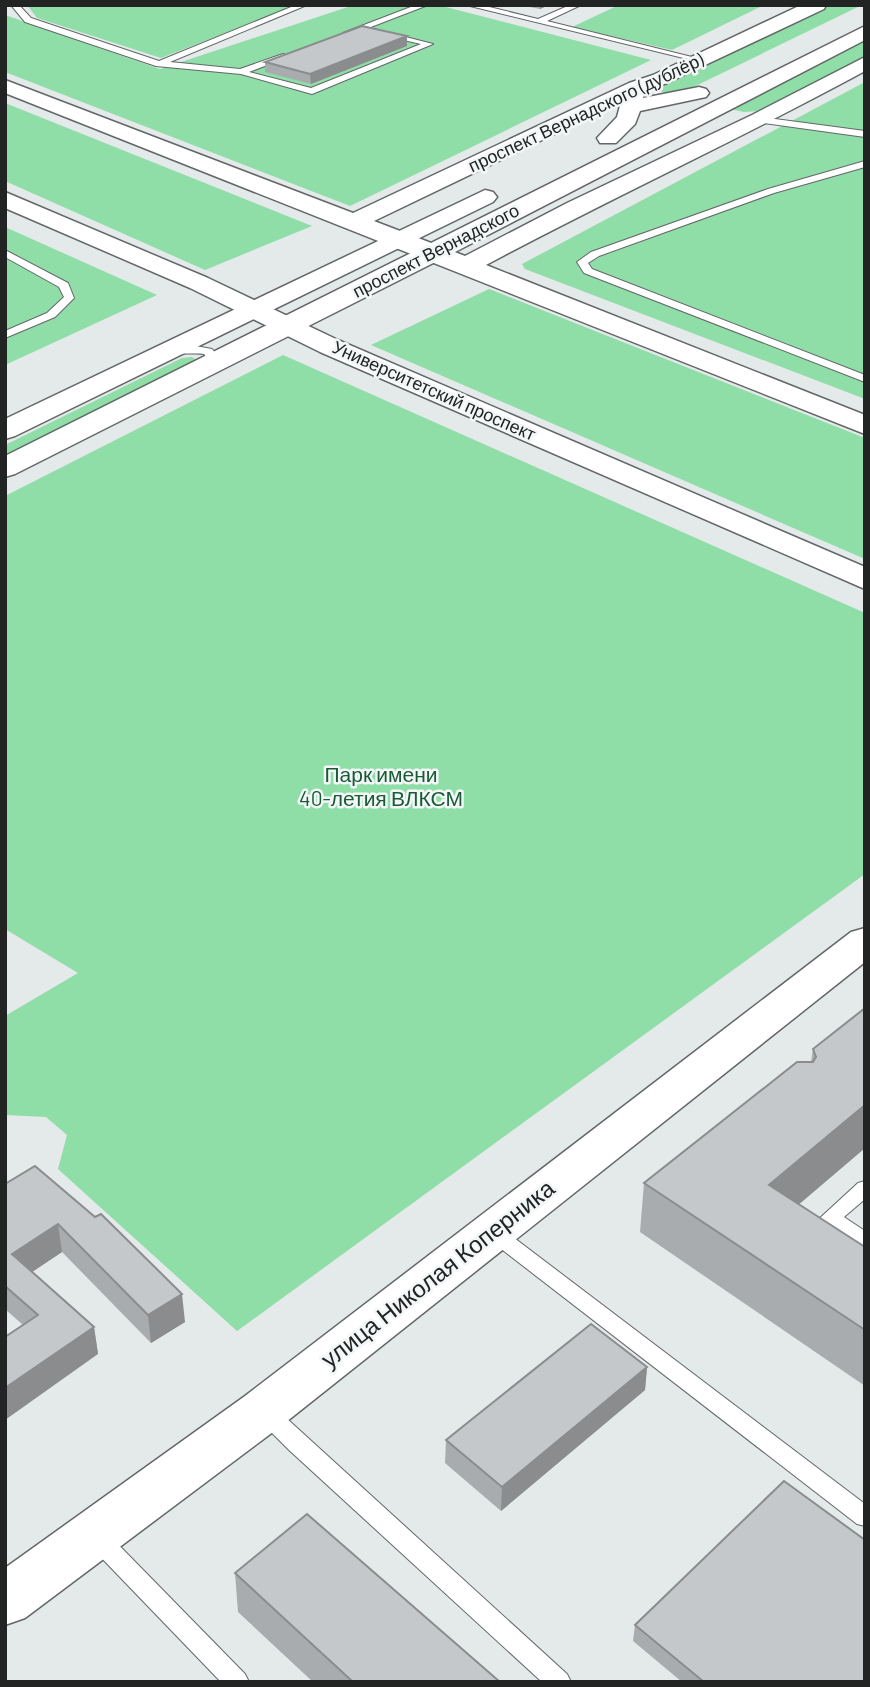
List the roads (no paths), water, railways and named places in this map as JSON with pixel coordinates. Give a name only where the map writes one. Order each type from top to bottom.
[{"type":"main road","name":"проспект Вернадского (дублёр)","points":[[355,221],[575,117],[634,97],[660,79],[817,5]]},
{"type":"main road","points":[[772,58],[865,12]]},
{"type":"main road","name":"проспект Вернадского","points":[[583,150],[865,32]]},
{"type":"main road","points":[[465,266],[575,208],[760,120],[865,63]]},
{"type":"main road","points":[[660,79],[650,86],[651,93],[666,97],[712,94]]},
{"type":"main road","points":[[5,86],[355,221],[865,425]]},
{"type":"main road","points":[[608,138],[627,119],[634,97],[712,94]]},
{"type":"main road","points":[[712,94],[726,110],[741,115],[780,108]]},
{"type":"main road","name":"проспект Вернадского","points":[[5,468],[288,327],[644,144],[712,94]]},
{"type":"main road","points":[[644,144],[694,130],[760,120]]},
{"type":"main road","points":[[567,183],[575,208]]},
{"type":"main road","name":"проспект Вернадского","points":[[5,430],[510,186]]},
{"type":"main road","name":"Университетский проспект","points":[[5,199],[288,327],[865,579]]},
{"type":"main road","name":"улица Николая Коперника","points":[[5,1600],[264,1411],[865,941]]},
{"type":"lane","points":[[15,5],[28,20],[159,64],[241,72],[312,92],[429,44],[362,28]]},
{"type":"lane","points":[[159,64],[303,5]]},
{"type":"lane","points":[[338,36],[424,5]]},
{"type":"lane","points":[[470,5],[700,60]]},
{"type":"lane","points":[[540,21],[576,5]]},
{"type":"lane","points":[[241,72],[289,54]]},
{"type":"lane","points":[[760,120],[865,134]]},
{"type":"lane","points":[[865,164],[771,191],[595,254],[582,262],[588,271],[865,379]]},
{"type":"lane","points":[[5,253],[64,285],[69,298],[51,315],[5,335]]},
{"type":"lane","points":[[163,353],[190,348],[208,351],[213,358],[207,367]]},
{"type":"lane","points":[[865,1188],[830,1218],[865,1241]]},
{"type":"lane","points":[[492,1232],[865,1517]]},
{"type":"lane","points":[[264,1411],[559,1682]]},
{"type":"lane","points":[[94,1535],[237,1682]]},
{"type":"park label","name":"Парк имени 40-летия ВЛКСМ","points":[[381,787]]}]
